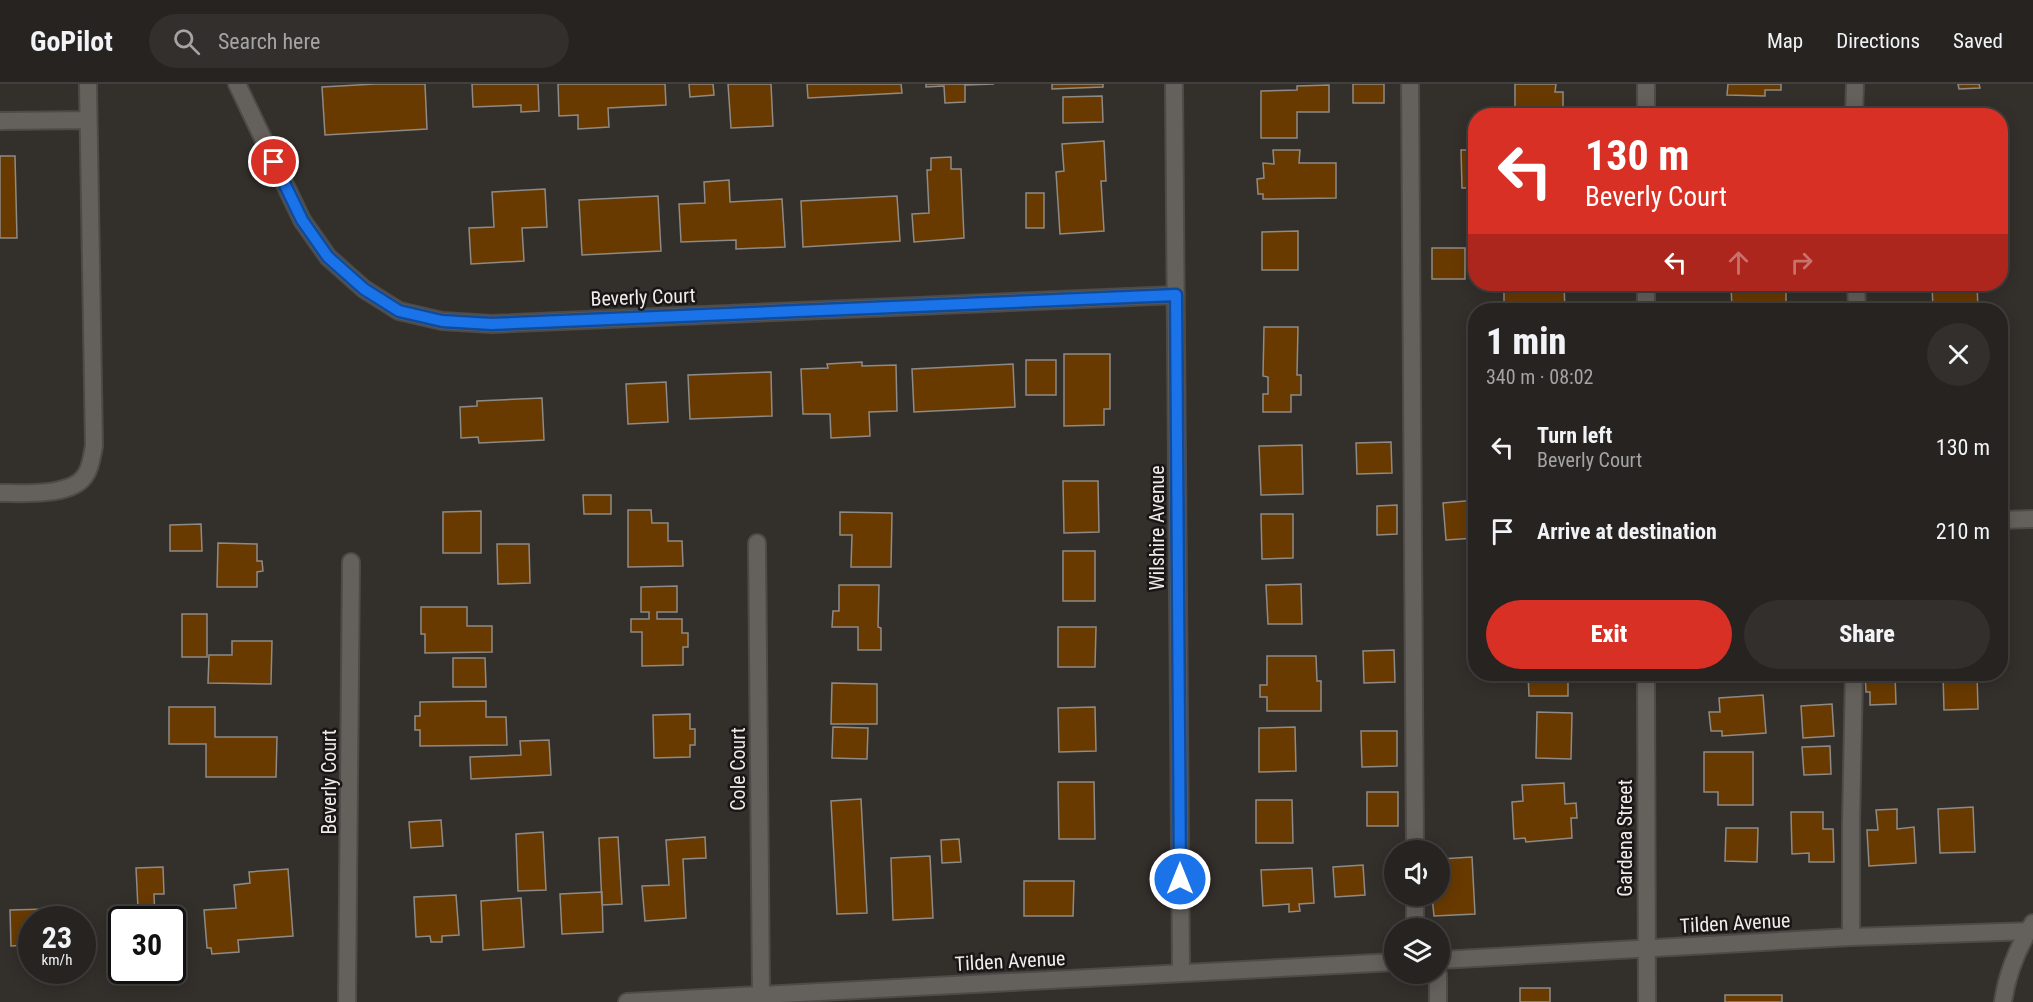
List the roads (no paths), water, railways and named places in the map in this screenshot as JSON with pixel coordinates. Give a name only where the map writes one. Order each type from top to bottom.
[{"type":"street","points":[[0,493],[44,493],[68,489],[86,476],[94,446],[88,84]]},
{"type":"street","name":"Beverly Court","points":[[237,84],[302,220],[328,257],[364,289],[399,311],[442,321],[492,324],[1176,295]]},
{"type":"street","name":"Wilshire Avenue","points":[[1174,84],[1181,972]]},
{"type":"street","points":[[1410,84],[1415,840]]},
{"type":"street","points":[[1646,84],[1646,108]]},
{"type":"street","points":[[1854,108],[1855,84]]},
{"type":"street","points":[[0,122],[88,120]]},
{"type":"street","points":[[2008,520],[2033,519]]},
{"type":"street","name":"Cole Court","points":[[758,543],[761,995]]},
{"type":"street","name":"Beverly Court","points":[[347,1002],[351,562]]},
{"type":"street","name":"Gardena Street","points":[[1646,681],[1647,1002]]},
{"type":"street","points":[[1851,938],[1854,681]]},
{"type":"street","points":[[2003,1002],[2005,987],[2016,954],[2031,928]]},
{"type":"street","name":"Tilden Avenue","points":[[1450,959],[2031,928]]},
{"type":"street","name":"Tilden Avenue","points":[[627,1002],[761,995],[820,997],[1181,972],[1384,963]]},
{"type":"street","points":[[1437,984],[1438,1002]]}]
